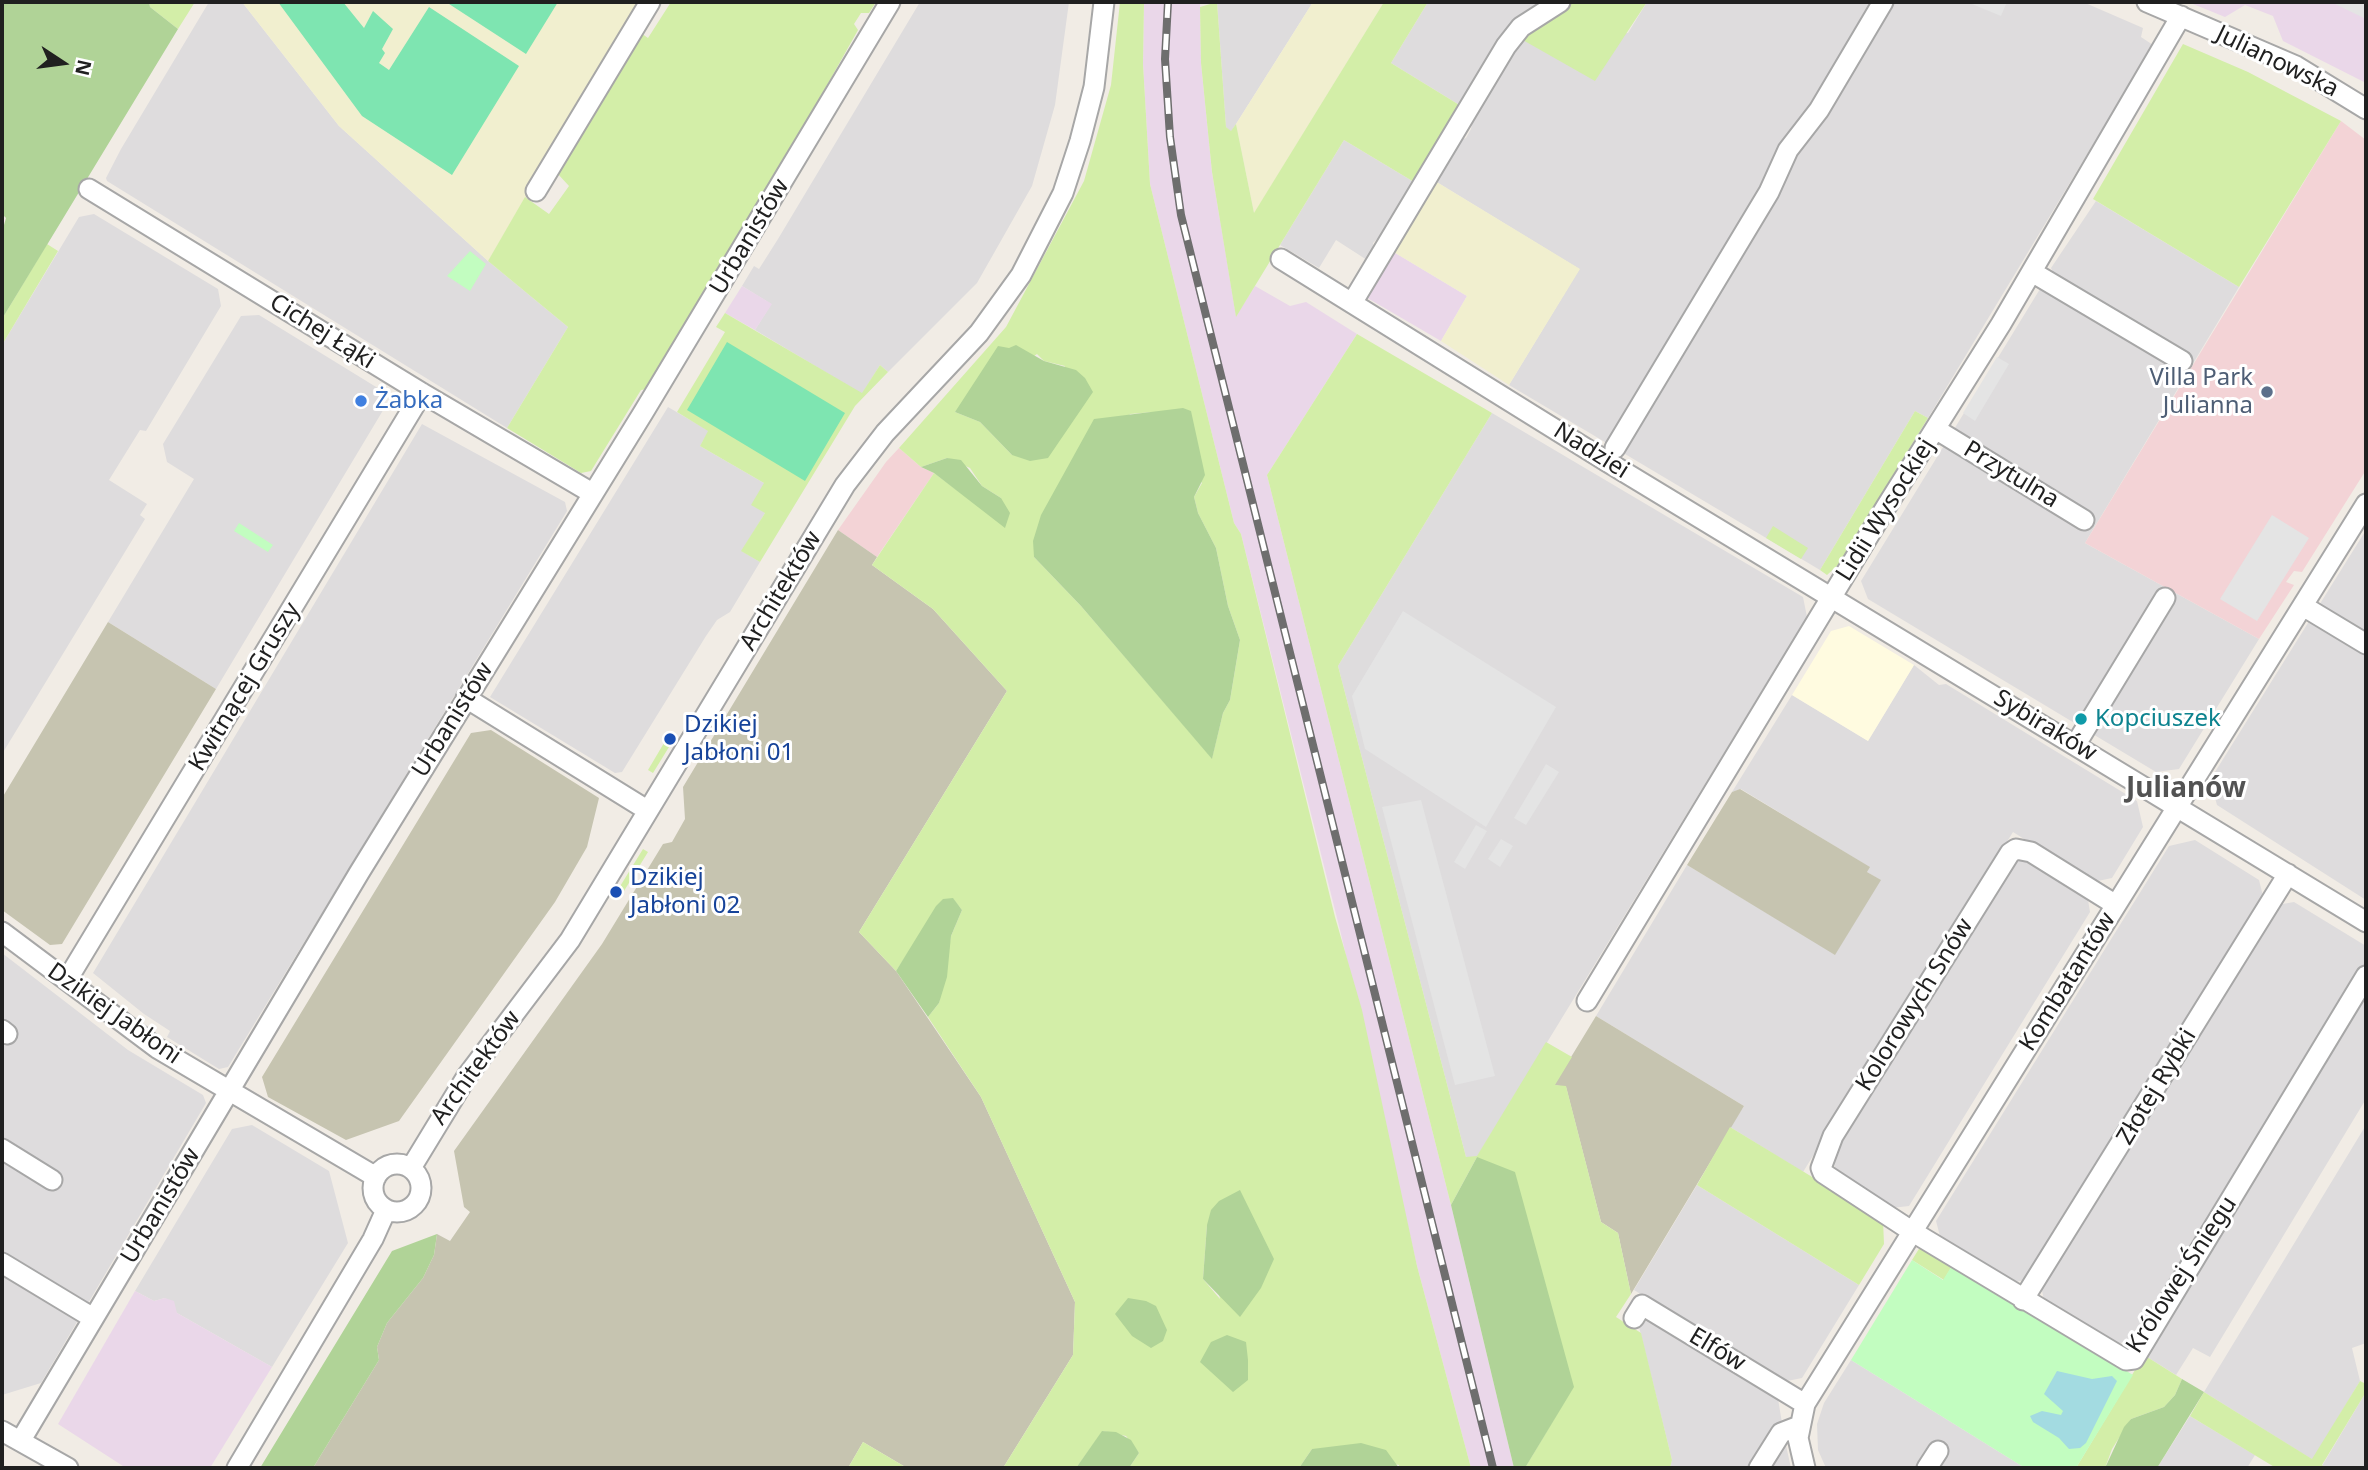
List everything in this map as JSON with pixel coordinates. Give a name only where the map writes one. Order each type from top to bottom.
[{"type":"street","points":[[536,191],[650,2]]},
{"type":"street","name":"Urbanistów","points":[[21,1440],[466,698],[760,222],[890,2]]},
{"type":"street","name":"Architektów","points":[[411,1168],[467,1076],[570,940],[845,485],[885,433],[979,333],[1035,251],[1063,193],[1087,115],[1104,2]]},
{"type":"street","points":[[1352,303],[1506,46],[1521,27],[1560,2]]},
{"type":"street","points":[[1615,448],[1769,192],[1788,150],[1819,110],[1883,2]]},
{"type":"street","name":"Julianowska","points":[[2147,2],[2296,66],[2366,109]]},
{"type":"street","name":"Lidii Wysockiej","points":[[1587,1002],[1831,598],[1937,430],[2181,16]]},
{"type":"street","name":"Cichej Łąki","points":[[89,189],[592,494]]},
{"type":"street","name":"Nadziei","points":[[1281,259],[1831,598]]},
{"type":"street","points":[[2032,272],[2182,361]]},
{"type":"street","name":"Kwitnącej Gruszy","points":[[67,980],[422,393]]},
{"type":"street","name":"Przytulna","points":[[1937,430],[2084,520]]},
{"type":"street","name":"Kombatantów","points":[[1805,1468],[1799,1451],[1798,1426],[1805,1404],[2366,504]]},
{"type":"street","name":"Sybiraków","points":[[1831,598],[2366,922]]},
{"type":"street","points":[[2076,744],[2165,598]]},
{"type":"street","points":[[2303,606],[2366,644]]},
{"type":"street","points":[[466,698],[647,810]]},
{"type":"street","name":"Kolorowych Snów","points":[[1913,1232],[1823,1173],[1822,1162],[1833,1136],[2010,853],[2026,850],[2116,905]]},
{"type":"street","name":"Złotej Rybki","points":[[2023,1300],[2288,874]]},
{"type":"street","name":"Dzikiej Jabłoni","points":[[2,932],[157,1048],[376,1177]]},
{"type":"street","name":"Królowej Śniegu","points":[[1913,1232],[2121,1358],[2134,1359],[2366,976]]},
{"type":"street","points":[[2,1149],[52,1180]]},
{"type":"street","points":[[400,1164],[411,1168],[421,1182],[419,1199],[405,1212],[386,1210],[377,1203],[373,1193],[376,1177],[389,1166],[400,1164]]},
{"type":"street","points":[[237,1468],[373,1239],[386,1210]]},
{"type":"street","points":[[2,1263],[93,1318]]},
{"type":"street","name":"Elfów","points":[[1634,1318],[1642,1305],[1805,1404]]},
{"type":"street","points":[[1759,1468],[1781,1433],[1798,1426]]},
{"type":"street","points":[[2,1431],[68,1468]]},
{"type":"street","points":[[1927,1468],[1938,1451]]},
{"type":"shaded area","points":[[209,2],[242,2],[339,126],[488,261],[568,327],[507,428],[107,181],[106,178],[121,149]]},
{"type":"shaded area","points":[[242,2],[645,2],[488,261],[339,126]]},
{"type":"shaded area","points":[[920,2],[1069,2],[1055,105],[1032,186],[977,283],[888,372],[880,365],[862,394],[755,330],[771,304],[742,286],[754,266],[759,269],[778,239]]},
{"type":"shaded area","points":[[1144,2],[1200,2],[1201,63],[1212,172],[1236,316],[1255,286],[1290,306],[1306,302],[1357,334],[1267,475],[1451,1205],[1514,1468],[1471,1468],[1417,1266],[1341,934],[1241,534],[1234,523],[1150,184],[1143,64]]},
{"type":"shaded area","points":[[1217,2],[1313,2],[1231,132],[1226,127]]},
{"type":"shaded area","points":[[1313,2],[1384,2],[1254,214],[1236,124]]},
{"type":"shaded area","points":[[1428,2],[1546,2],[1507,28],[1461,106],[1391,63]]},
{"type":"shaded area","points":[[1647,2],[2083,2],[2143,28],[2141,37],[2153,45],[1928,418],[1915,411],[1820,570],[1509,385],[1579,269],[1435,181],[1459,140],[1466,138],[1473,117],[1521,39],[1628,33]]},
{"type":"shaded area","points":[[1967,2],[2007,2],[2001,16]]},
{"type":"shaded area","points":[[2188,2],[2366,2],[2366,83],[2283,41],[2273,16],[2245,5],[2225,17]]},
{"type":"shaded area","points":[[2331,2],[2366,2],[2366,19]]},
{"type":"shaded area","points":[[2341,121],[2366,140],[2366,470],[2302,572],[2294,571],[2286,582],[2294,585],[2259,639],[2085,543]]},
{"type":"shaded area","points":[[1344,140],[1414,182],[1385,231],[1373,243],[1374,249],[1367,260],[1336,240],[1319,268],[1280,245]]},
{"type":"shaded area","points":[[1435,181],[1580,269],[1509,385],[1441,341],[1467,296],[1392,251]]},
{"type":"shaded area","points":[[2096,201],[2239,287],[2085,543],[2259,639],[2179,769],[2156,772],[1868,599],[1861,581],[2040,289],[2046,287],[2054,274],[2051,268]]},
{"type":"shaded area","points":[[94,214],[218,289],[221,306],[146,431],[140,430],[109,480],[147,504],[140,515],[145,519],[2,754],[2,345],[79,217]]},
{"type":"shaded area","points":[[1392,251],[1467,296],[1441,341],[1364,296]]},
{"type":"shaded area","points":[[742,286],[772,304],[755,330],[725,313]]},
{"type":"shaded area","points":[[259,315],[381,390],[385,407],[216,689],[108,622],[194,479],[167,462],[163,444],[241,316]]},
{"type":"shaded area","points":[[1997,357],[2009,364],[1975,421],[1963,413]]},
{"type":"shaded area","points":[[668,407],[709,431],[700,446],[764,483],[765,513],[742,551],[760,562],[730,612],[717,620],[706,636],[622,772],[615,773],[490,697]]},
{"type":"shaded area","points":[[1492,413],[1803,597],[1807,617],[1477,1157],[1466,1157],[1338,666]]},
{"type":"shaded area","points":[[422,424],[565,502],[567,511],[228,1067],[219,1069],[167,1037],[170,1031],[93,973]]},
{"type":"shaded area","points":[[899,448],[921,467],[934,473],[877,557],[838,530]]},
{"type":"shaded area","points":[[2272,515],[2309,538],[2257,621],[2220,599]]},
{"type":"shaded area","points":[[838,530],[877,557],[872,565],[933,609],[1007,691],[859,932],[896,971],[981,1097],[1075,1302],[1073,1355],[1003,1468],[907,1468],[863,1442],[848,1468],[313,1468],[379,1360],[377,1347],[387,1323],[423,1278],[434,1255],[437,1234],[450,1241],[470,1212],[464,1207],[454,1151],[602,944],[663,844],[672,842],[685,819],[683,787]]},
{"type":"shaded area","points":[[2366,530],[2366,900],[2217,805],[2210,780]]},
{"type":"shaded area","points":[[1403,611],[1556,707],[1486,827],[1365,749],[1352,696]]},
{"type":"shaded area","points":[[108,622],[216,689],[62,944],[50,945],[2,910],[2,798]]},
{"type":"shaded area","points":[[1849,626],[1914,665],[1868,741],[1792,695],[1831,631]]},
{"type":"shaded area","points":[[1914,665],[1939,685],[1946,684],[2137,801],[2143,827],[2112,878],[2093,882],[2013,832],[1803,1172],[1730,1127],[1744,1106],[1596,1016],[1687,865],[1835,954],[1880,880],[1867,872],[1869,867],[1741,789],[1732,792],[1792,695],[1868,741]]},
{"type":"shaded area","points":[[491,730],[599,798],[587,847],[555,902],[399,1121],[346,1140],[268,1097],[262,1077],[471,733]]},
{"type":"shaded area","points":[[1546,764],[1559,772],[1526,825],[1514,818]]},
{"type":"shaded area","points":[[1740,789],[1870,867],[1867,872],[1881,880],[1835,955],[1687,865],[1732,792]]},
{"type":"shaded area","points":[[1421,800],[1495,1076],[1455,1085],[1382,807]]},
{"type":"shaded area","points":[[1476,825],[1487,831],[1465,869],[1454,862]]},
{"type":"shaded area","points":[[1501,839],[1513,846],[1500,867],[1488,859]]},
{"type":"shaded area","points":[[2195,840],[2259,880],[2264,900],[2030,1279],[2010,1283],[1941,1240],[1936,1221],[2169,846]]},
{"type":"shaded area","points":[[2030,858],[2087,894],[2090,912],[1909,1206],[1891,1208],[1835,1171],[1833,1150],[2012,862]]},
{"type":"shaded area","points":[[2294,902],[2366,946],[2366,964],[2137,1337],[2118,1344],[2045,1305],[2041,1286],[2277,905]]},
{"type":"shaded area","points":[[2,953],[128,1050],[203,1095],[206,1103],[41,1383],[2,1395]]},
{"type":"shaded area","points":[[2366,991],[2366,1099],[2210,1357],[2193,1348],[2176,1375],[2144,1355]]},
{"type":"shaded area","points":[[1596,1016],[1744,1106],[1631,1294],[1618,1233],[1601,1222],[1566,1087],[1554,1085]]},
{"type":"shaded area","points":[[252,1125],[329,1171],[348,1243],[272,1367],[177,1313],[165,1298],[154,1301],[135,1291],[232,1129]]},
{"type":"shaded area","points":[[2366,1125],[2366,1343],[2352,1348],[2360,1381],[2313,1460],[2204,1392]]},
{"type":"shaded area","points":[[1697,1185],[1859,1285],[1802,1378],[1782,1382],[1634,1290]]},
{"type":"shaded area","points":[[135,1291],[154,1301],[165,1298],[174,1301],[177,1313],[272,1367],[210,1468],[126,1468],[58,1424]]},
{"type":"shaded area","points":[[1652,1320],[1778,1399],[1782,1423],[1751,1468],[1670,1468],[1672,1460],[1638,1323]]},
{"type":"shaded area","points":[[1851,1360],[2025,1468],[1826,1468],[1818,1450],[1817,1424],[1824,1403]]},
{"type":"shaded area","points":[[2366,1392],[2366,1468],[2322,1466]]},
{"type":"shaded area","points":[[2190,1416],[2255,1455],[2247,1468],[2157,1468]]},
{"type":"shaded area","points":[[1785,1441],[1791,1468],[1767,1468]]},
{"type":"green space","points":[[2,2],[149,2],[150,7],[178,29],[2,319],[2,232],[6,218],[2,214]]},
{"type":"green space","points":[[149,2],[195,2],[178,29],[150,7]]},
{"type":"green space","points":[[278,2],[343,2],[364,28],[373,11],[393,29],[382,49],[385,53],[379,63],[389,70],[429,7],[519,66],[452,175],[362,116]]},
{"type":"green space","points":[[446,2],[558,2],[526,54]]},
{"type":"green space","points":[[671,2],[876,2],[869,13],[861,13],[854,24],[858,30],[812,112],[647,389],[641,390],[591,471],[581,473],[507,428],[568,327],[488,261],[525,197],[549,214],[569,186],[557,173],[638,31],[648,38]]},
{"type":"green space","points":[[1120,2],[1144,2],[1143,64],[1150,184],[1234,523],[1241,534],[1335,917],[1362,1010],[1417,1266],[1471,1468],[1399,1468],[1399,1465],[1312,1449],[1299,1468],[1129,1468],[1139,1453],[1126,1436],[1103,1431],[1076,1468],[1003,1468],[1073,1355],[1075,1302],[981,1097],[928,1017],[939,1003],[951,936],[962,910],[953,899],[943,900],[896,971],[859,932],[1007,691],[933,609],[872,565],[934,473],[965,496],[1001,498],[982,486],[970,468],[947,458],[921,467],[899,448],[1006,327],[1084,181],[1111,85]],"holes":[[[1037,354],[1044,361],[1065,366],[1012,455],[980,422],[955,412]],[[1153,412],[1202,483],[1194,497],[1198,513],[1216,548],[1228,606],[1240,640],[1230,700],[1223,713],[1212,758],[1081,606],[1034,557],[1130,414]],[[1207,1225],[1220,1299],[1203,1279]]]},
{"type":"green space","points":[[1217,2],[1226,127],[1231,131],[1236,124],[1254,213],[1384,2],[1428,2],[1391,63],[1461,106],[1414,182],[1344,140],[1236,317],[1212,172],[1201,63],[1200,7]]},
{"type":"green space","points":[[1574,2],[1647,2],[1595,81],[1521,39]]},
{"type":"green space","points":[[2183,44],[2248,72],[2341,121],[2239,287],[2093,199]]},
{"type":"green space","points":[[47,244],[58,251],[2,345],[2,319]]},
{"type":"green space","points":[[470,251],[486,264],[470,291],[447,276]]},
{"type":"green space","points":[[725,313],[862,393],[880,365],[888,372],[855,406],[760,562],[741,551],[765,513],[751,505],[764,483],[700,446],[708,431],[677,412],[725,332],[716,327]]},
{"type":"green space","points":[[1357,334],[1492,413],[1338,666],[1466,1157],[1477,1156],[1546,1042],[1572,1057],[1555,1085],[1566,1086],[1601,1222],[1618,1233],[1631,1294],[1616,1317],[1641,1333],[1672,1460],[1670,1468],[1525,1468],[1573,1387],[1477,1157],[1451,1205],[1267,475]]},
{"type":"green space","points":[[727,342],[845,413],[805,481],[687,410]]},
{"type":"green space","points":[[1016,345],[1044,361],[1076,370],[1085,378],[1093,392],[1048,458],[1030,461],[1012,455],[980,422],[955,412],[998,346],[1009,348]]},
{"type":"green space","points":[[1183,408],[1191,411],[1205,475],[1194,497],[1198,513],[1216,548],[1228,606],[1240,640],[1230,700],[1223,713],[1212,759],[1081,606],[1034,557],[1033,541],[1041,515],[1094,419]]},
{"type":"green space","points":[[1915,411],[1928,418],[1838,565],[1827,575],[1820,570]]},
{"type":"green space","points":[[947,458],[961,460],[982,486],[1001,498],[1010,513],[1005,528],[934,473],[921,467]]},
{"type":"green space","points":[[239,523],[273,545],[268,552],[234,531]]},
{"type":"green space","points":[[1773,526],[1808,548],[1801,559],[1766,538]]},
{"type":"green space","points":[[664,743],[669,747],[653,773],[648,770]]},
{"type":"green space","points":[[643,849],[648,852],[624,891],[619,888]]},
{"type":"green space","points":[[953,898],[962,910],[951,936],[947,977],[939,1003],[928,1017],[896,971],[936,906],[943,899]]},
{"type":"green space","points":[[1730,1127],[1883,1220],[1884,1244],[1859,1285],[1697,1185]]},
{"type":"green space","points":[[1477,1157],[1515,1172],[1574,1387],[1525,1468],[1514,1468],[1451,1205]]},
{"type":"green space","points":[[1240,1190],[1274,1259],[1261,1288],[1240,1317],[1203,1279],[1207,1225],[1211,1210],[1219,1201]]},
{"type":"green space","points":[[437,1234],[434,1255],[423,1278],[387,1323],[377,1347],[379,1360],[313,1468],[260,1468],[392,1251]]},
{"type":"green space","points":[[1922,1244],[1953,1264],[1944,1280],[1912,1260]]},
{"type":"green space","points":[[1912,1260],[1943,1280],[1953,1264],[2133,1375],[2076,1468],[2025,1468],[1851,1360]]},
{"type":"green space","points":[[1128,1298],[1156,1306],[1167,1330],[1163,1341],[1151,1348],[1132,1336],[1115,1314]]},
{"type":"green space","points":[[1227,1335],[1246,1342],[1248,1360],[1248,1380],[1233,1392],[1200,1362],[1211,1342]]},
{"type":"green space","points":[[2144,1355],[2182,1379],[2175,1395],[2164,1407],[2131,1419],[2112,1449],[2105,1468],[2076,1468]]},
{"type":"green space","points":[[2182,1379],[2204,1392],[2157,1468],[2105,1468],[2124,1427],[2131,1419],[2164,1407],[2175,1395]]},
{"type":"green space","points":[[2360,1381],[2366,1384],[2366,1392],[2322,1465],[2326,1468],[2276,1468],[2190,1416],[2204,1392],[2312,1459]]},
{"type":"green space","points":[[1102,1431],[1116,1432],[1131,1440],[1139,1453],[1129,1468],[1076,1468]]},
{"type":"green space","points":[[863,1442],[907,1468],[848,1468]]},
{"type":"green space","points":[[1361,1443],[1386,1450],[1399,1468],[1299,1468],[1312,1449]]},
{"type":"water","points":[[2057,1371],[2092,1379],[2112,1376],[2117,1381],[2086,1443],[2080,1448],[2069,1449],[2059,1438],[2033,1422],[2030,1416],[2042,1411],[2061,1415],[2063,1411],[2044,1394]]},
{"type":"railway","points":[[1168,2],[1165,59],[1170,137],[1181,215],[1493,1468]]},
{"type":"place","name":"Villa Park Julianna","points":[[2267,392]]},
{"type":"place","name":"Żabka","points":[[361,401]]},
{"type":"place","name":"Kopciuszek","points":[[2081,719]]},
{"type":"place","name":"Dzikiej Jabłoni 01","points":[[670,739]]},
{"type":"place","name":"Dzikiej Jabłoni 02","points":[[616,892]]},
{"type":"district","name":"Julianów","points":[[2186,789]]}]
